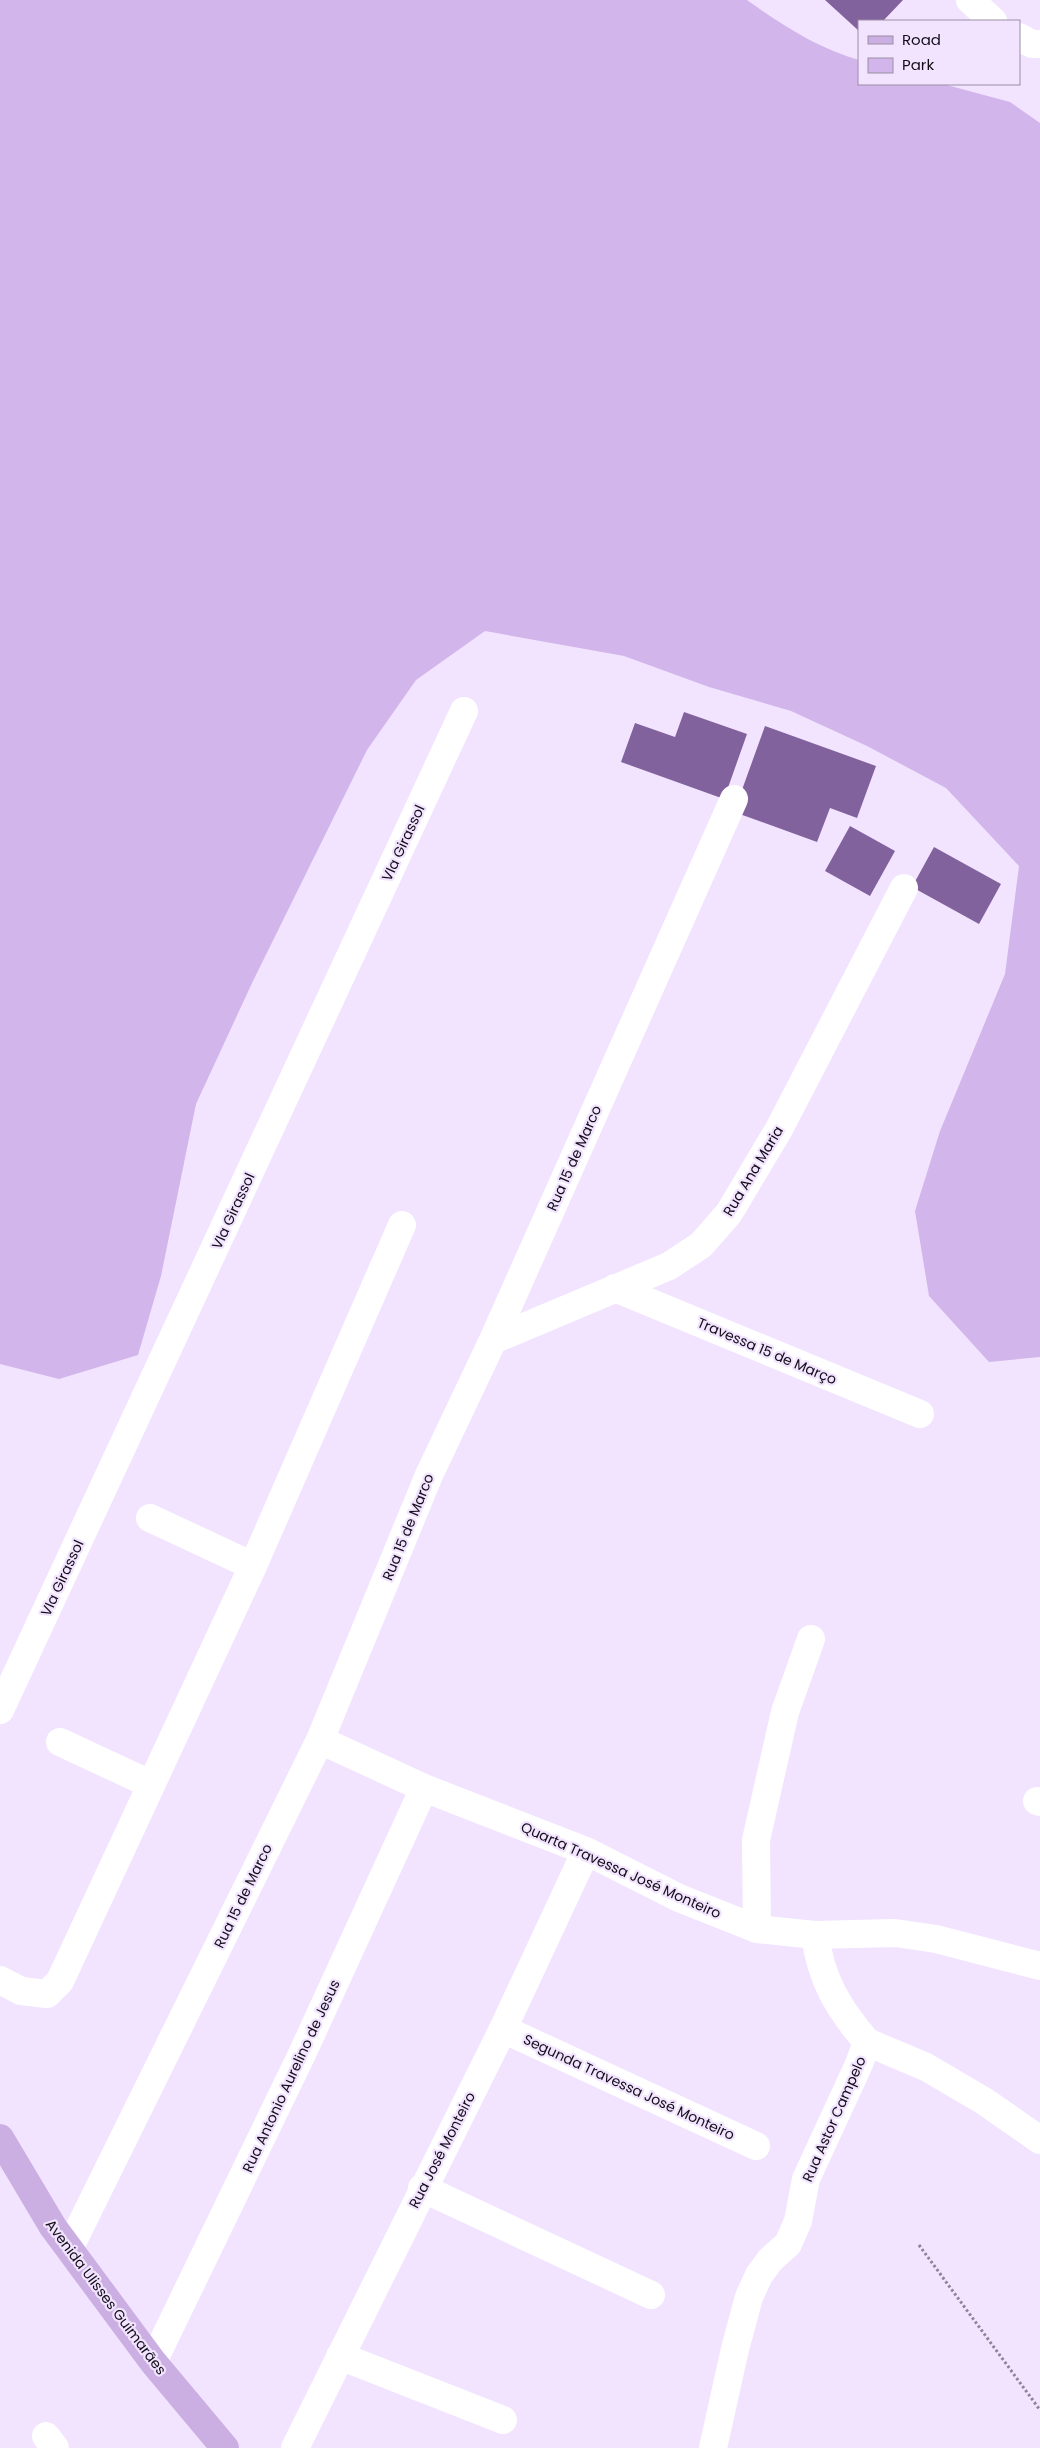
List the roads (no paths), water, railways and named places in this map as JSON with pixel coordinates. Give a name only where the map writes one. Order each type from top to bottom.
[{"type":"main road","name":"Avenida Ulisses Guimarães","points":[[0,2138],[36,2202],[69,2249],[153,2362],[224,2448]]},
{"type":"street","points":[[970,0],[992,20]]},
{"type":"street","points":[[1020,38],[1032,44],[1040,44]]},
{"type":"street","name":"VIa Girassol","points":[[0,1710],[464,711]]},
{"type":"street","name":"Rua 15 de Marco","points":[[69,2249],[320,1740],[429,1475],[493,1340],[734,799]]},
{"type":"street","name":"Rua Ana Maria","points":[[493,1340],[669,1266],[701,1245],[730,1213],[779,1129],[904,888]]},
{"type":"street","points":[[0,1980],[21,1991],[47,1994],[60,1981],[253,1566],[402,1224]]},
{"type":"street","name":"Travessa 15 de Março","points":[[615,1288],[920,1414]]},
{"type":"street","points":[[150,1518],[253,1566]]},
{"type":"street","points":[[757,1928],[756,1840],[785,1712],[811,1639]]},
{"type":"street","name":"Quarta Travessa José Monteiro","points":[[320,1740],[424,1788],[586,1851],[679,1898],[757,1928],[816,1935],[895,1933],[936,1940],[1040,1966]]},
{"type":"street","points":[[60,1742],[150,1784]]},
{"type":"street","name":"Rua Antonio Aurelino de Jesus","points":[[153,2362],[302,2054],[424,1788]]},
{"type":"street","name":"Rua José Monteiro","points":[[295,2448],[422,2188],[503,2029],[586,1851]]},
{"type":"street","name":"Rua Astor Campelo","points":[[713,2448],[735,2348],[749,2297],[765,2267],[788,2244],[798,2221],[806,2179],[859,2064],[867,2042],[838,2005],[829,1988],[821,1964],[816,1935]]},
{"type":"street","name":"Segunda Travessa José Monteiro","points":[[503,2029],[756,2146]]},
{"type":"street","points":[[867,2042],[926,2067],[984,2101],[1040,2140]]},
{"type":"street","points":[[422,2188],[651,2295]]},
{"type":"street","points":[[340,2356],[503,2420]]}]
